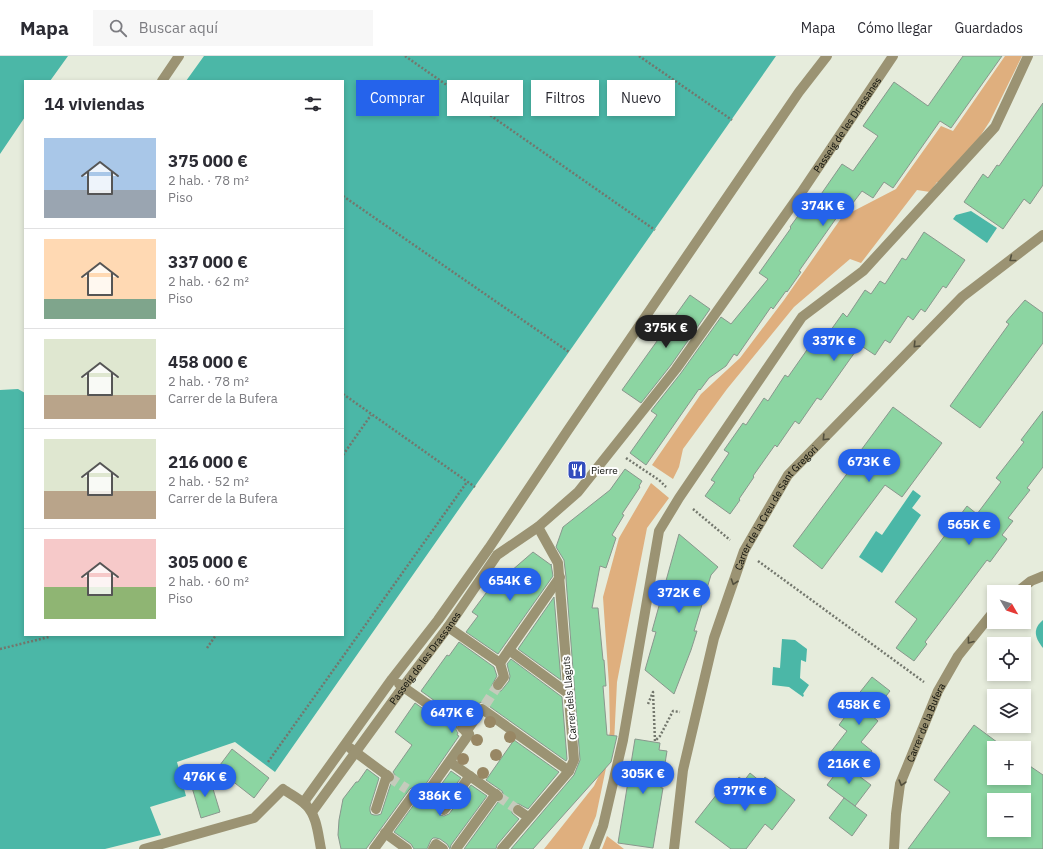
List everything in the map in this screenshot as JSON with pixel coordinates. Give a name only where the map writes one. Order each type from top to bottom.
[{"type":"street","points":[[163,80],[179,56]]},
{"type":"street","name":"Passeig de les Drassanes","points":[[305,804],[306,799],[392,679],[438,620],[489,548],[790,105],[827,56]]},
{"type":"street","name":"Passeig de les Drassanes","points":[[312,812],[448,627],[497,555],[538,527],[578,492],[680,362],[801,192],[893,56]]},
{"type":"street","points":[[594,849],[603,826],[623,740],[659,531],[679,498],[802,317],[863,271],[996,127],[1028,56]]},
{"type":"street","name":"Carrer de la Creu de Sant Gregori","points":[[674,849],[682,770],[714,638],[744,551],[788,475],[962,297],[1043,235]]},
{"type":"street","name":"Carrer dels Llaguts","points":[[502,849],[569,771],[574,760],[558,563],[538,527]]},
{"type":"street","points":[[1026,585],[1043,576]]},
{"type":"street","points":[[500,663],[560,577]]},
{"type":"street","name":"Carrer de la Bufera","points":[[894,849],[896,814],[900,784],[938,691],[958,656],[987,620]]},
{"type":"street","points":[[448,627],[500,663],[504,677],[498,685]]},
{"type":"street","points":[[509,650],[569,694]]},
{"type":"street","points":[[392,679],[449,719]]},
{"type":"street","points":[[374,849],[410,792],[422,800],[469,734],[464,730],[484,707],[569,771]]},
{"type":"street","points":[[345,745],[388,776],[376,809]]},
{"type":"street","points":[[449,764],[470,776],[497,795],[456,849]]},
{"type":"street","points":[[444,810],[470,776]]},
{"type":"street","points":[[144,849],[254,818],[283,789],[305,804],[312,812],[321,849]]},
{"type":"street","points":[[518,810],[528,817]]},
{"type":"street","points":[[386,832],[407,849]]},
{"type":"street","points":[[433,849],[436,844],[443,849]]},
{"type":"path","points":[[405,56],[655,230]]},
{"type":"path","points":[[639,56],[732,120]]},
{"type":"path","points":[[344,197],[569,352]]},
{"type":"path","points":[[344,395],[475,488]]},
{"type":"path","points":[[344,454],[371,415]]},
{"type":"path","points":[[612,449],[659,480],[744,551],[938,691]]},
{"type":"path","points":[[268,762],[467,482]]},
{"type":"path","points":[[207,648],[215,636]]},
{"type":"path","points":[[0,648],[49,637]]},
{"type":"path","points":[[648,705],[653,692],[656,741],[673,711],[696,713]]},
{"type":"shaded area","points":[[1005,56],[1022,56],[990,121],[966,158],[960,158],[942,182],[937,182],[930,192],[917,190],[861,263],[850,259],[794,307],[727,389],[683,449],[679,467],[673,479],[652,465],[701,394],[740,358],[784,300],[842,217],[896,189],[941,126],[953,131]]},
{"type":"shaded area","points":[[651,483],[669,498],[647,528],[617,682],[614,743],[606,768],[596,816],[582,849],[544,849],[594,786],[604,765],[610,731],[609,685],[603,597],[619,538]]},
{"type":"shaded area","points":[[607,836],[624,849],[602,849]]},
{"type":"water","points":[[0,56],[68,56],[51,80],[24,80],[24,118],[0,154]]},
{"type":"water","points":[[204,56],[776,56],[275,772],[235,742],[177,762],[186,796],[150,807],[161,835],[105,849],[0,849],[0,390],[18,389],[24,392],[24,636],[344,636],[344,80],[187,80]]},
{"type":"water","points":[[971,211],[997,228],[987,243],[953,219],[956,215]]},
{"type":"water","points":[[913,490],[921,496],[912,508],[921,515],[882,573],[859,557],[876,531],[882,535]]},
{"type":"water","points":[[1043,620],[1043,648],[1038,641],[1036,630]]},
{"type":"water","points":[[782,639],[795,640],[807,649],[806,662],[801,660],[800,678],[809,685],[803,694],[803,697],[789,687],[772,685],[773,667],[780,668]]},
{"type":"building","points":[[963,56],[1002,56],[951,128],[940,121],[893,188],[884,182],[873,198],[862,191],[846,212],[842,210],[799,271],[801,272],[787,292],[786,291],[773,309],[771,307],[737,356],[734,354],[726,366],[709,378],[700,390],[699,389],[646,465],[630,453],[657,415],[651,411],[681,373],[721,317],[731,324],[768,279],[759,273],[808,202],[812,205],[816,199],[817,200],[842,164],[853,171],[878,136],[863,126],[894,82],[928,106]]},
{"type":"building","points":[[1043,103],[1043,185],[1030,204],[1024,199],[1003,229],[964,202],[983,174],[988,178],[997,165],[999,166]]},
{"type":"building","points":[[924,232],[965,260],[946,288],[943,286],[925,312],[921,309],[913,320],[908,316],[890,343],[885,340],[875,355],[860,345],[821,400],[817,398],[799,424],[795,421],[777,447],[775,445],[753,476],[754,477],[730,514],[705,496],[715,482],[711,480],[729,453],[724,450],[743,423],[746,425],[764,398],[768,401],[785,375],[788,377],[816,337],[823,341],[843,313],[847,317],[865,290],[871,294],[880,281],[885,284],[902,258],[906,260]]},
{"type":"building","points":[[690,295],[710,309],[671,365],[641,403],[622,390]]},
{"type":"building","points":[[1025,300],[1043,313],[1043,343],[980,428],[950,406],[1009,324],[1006,322]]},
{"type":"building","points":[[893,407],[942,443],[902,497],[885,485],[822,569],[793,546],[855,463],[853,461]]},
{"type":"building","points":[[1043,411],[1043,467],[1027,488],[1030,490],[1008,518],[1013,521],[1002,535],[1007,539],[990,562],[987,560],[925,642],[927,644],[914,661],[896,648],[917,619],[895,602],[967,506],[977,514],[1001,482],[996,478],[1024,442],[1021,440]]},
{"type":"building","points":[[625,469],[642,481],[639,486],[640,487],[622,514],[624,515],[612,535],[616,538],[606,568],[600,566],[592,608],[598,608],[606,686],[603,686],[607,735],[617,736],[611,762],[533,849],[511,849],[574,775],[580,760],[566,577],[564,560],[556,547],[563,527],[610,490]]},
{"type":"building","points":[[679,534],[718,567],[711,575],[694,631],[697,631],[674,694],[645,670],[656,632],[652,631]]},
{"type":"building","points":[[533,552],[551,564],[553,576],[498,654],[466,632],[478,616],[472,612],[492,585],[503,578]]},
{"type":"building","points":[[554,597],[561,680],[518,649]]},
{"type":"building","points":[[459,642],[494,667],[497,676],[492,685],[494,690],[501,691],[509,681],[510,676],[507,664],[511,659],[562,697],[566,761],[486,704],[481,702],[477,705],[465,722],[460,722],[457,724],[456,730],[458,733],[457,735],[459,736],[421,791],[414,788],[409,790],[366,849],[341,849],[338,835],[343,799],[367,769],[379,778],[370,811],[371,814],[374,815],[381,814],[391,783],[395,778],[393,772],[412,745],[395,732],[415,703],[446,725],[451,725],[455,722],[453,714],[421,691],[447,655],[449,656]]},
{"type":"building","points":[[872,677],[890,691],[871,715],[878,721],[861,742],[872,751],[855,773],[830,753],[847,731],[839,725],[855,703],[853,701]]},
{"type":"building","points":[[974,725],[996,741],[987,741],[987,785],[1031,785],[1031,767],[1043,775],[1043,849],[908,849],[950,792],[934,780]]},
{"type":"building","points":[[635,739],[660,743],[659,750],[667,751],[661,788],[663,788],[653,848],[618,843]]},
{"type":"building","points":[[514,740],[559,772],[528,809],[519,804],[513,806],[512,813],[519,819],[497,845],[496,849],[464,849],[498,802],[501,802],[503,799],[504,796],[502,791],[486,780]]},
{"type":"building","points":[[232,749],[269,778],[254,798],[217,769]]},
{"type":"building","points":[[843,764],[871,785],[855,806],[827,785]]},
{"type":"building","points":[[451,771],[461,778],[439,806],[438,812],[440,815],[444,816],[449,814],[471,785],[487,796],[451,845],[450,849],[447,844],[440,839],[433,838],[427,849],[414,849],[411,844],[394,832],[415,803],[422,806],[427,804]]},
{"type":"building","points":[[750,773],[761,782],[765,777],[795,800],[772,830],[765,824],[746,849],[731,849],[695,822],[717,794],[723,799],[739,777],[744,781]]},
{"type":"building","points":[[210,779],[220,812],[201,818],[191,784]]},
{"type":"building","points":[[844,798],[867,815],[852,836],[829,818]]},
{"type":"tunnel","points":[[485,705],[498,685]]},
{"type":"tunnel","points":[[449,719],[462,728]]},
{"type":"tunnel","points":[[389,777],[407,789]]},
{"type":"tunnel","points":[[498,796],[518,810]]},
{"type":"place","name":"Pierre","points":[[577,470]]}]
